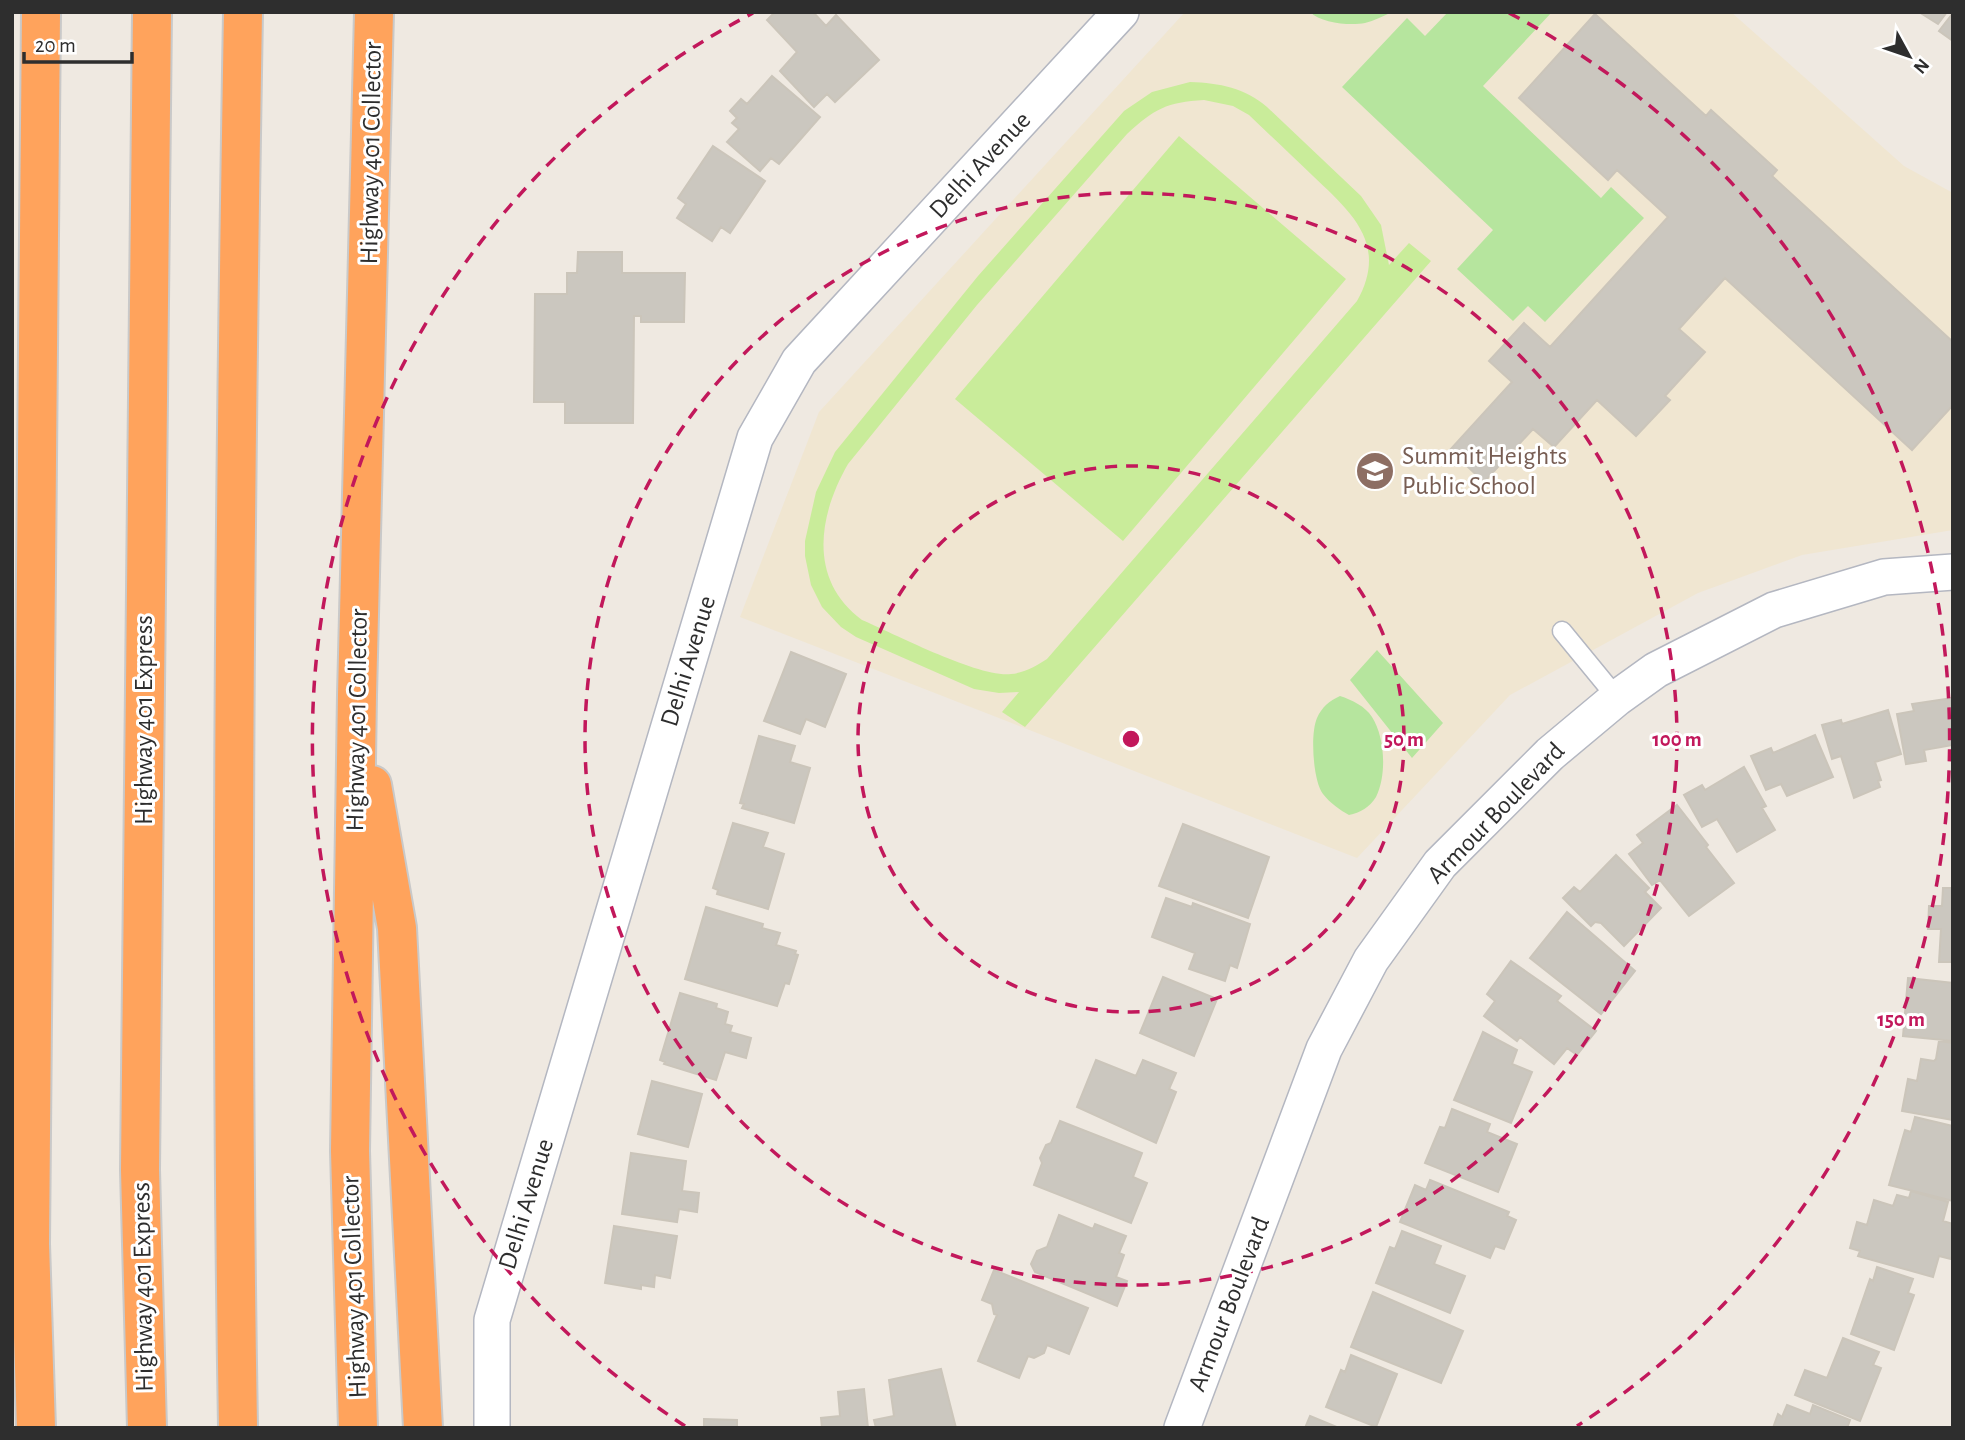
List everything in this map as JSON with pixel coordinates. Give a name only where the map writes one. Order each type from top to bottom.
[{"type":"highway","points":[[36,1428],[30,1244],[41,12]]},
{"type":"highway","name":"Highway 401 Express","points":[[147,1428],[140,1156],[152,12]]},
{"type":"highway","points":[[238,1428],[234,1160],[234,588],[243,12]]},
{"type":"highway","name":"Highway 401 Collector","points":[[358,1428],[350,1151],[356,695],[374,12]]},
{"type":"highway","points":[[356,695],[397,928],[423,1428]]},
{"type":"highway","points":[[12,1328],[32,1276]]},
{"type":"street","name":"Delhi Avenue","points":[[492,1428],[492,1320],[755,438],[799,361],[1121,12]]},
{"type":"street","name":"Armour Boulevard","points":[[1182,1428],[1324,1049],[1371,960],[1440,864],[1550,754],[1617,698],[1656,670],[1774,610],[1884,577],[1953,572]]},
{"type":"lane","points":[[1562,631],[1617,698]]},
{"type":"shaded area","name":"Summit Heights Public School","points":[[1185,12],[1731,12],[1904,166],[1953,193],[1953,530],[1802,555],[1698,593],[1510,695],[1357,858],[740,617],[819,412]]},
{"type":"green space","points":[[1310,12],[1392,12],[1368,22],[1352,24],[1328,21]]},
{"type":"green space","points":[[1448,12],[1552,12],[1483,86],[1601,198],[1611,187],[1644,218],[1545,322],[1528,306],[1513,321],[1457,269],[1493,230],[1342,87],[1407,18],[1425,36]]},
{"type":"green space","points":[[1190,82],[1222,85],[1250,95],[1267,107],[1361,196],[1381,225],[1389,265],[1409,243],[1431,261],[1025,727],[1002,712],[1019,692],[999,693],[974,689],[856,637],[841,627],[822,607],[811,585],[805,541],[816,492],[835,452],[978,276],[1124,111],[1152,92]],"holes":[[[1204,100],[1233,106],[1249,115],[1352,216],[1367,246],[1369,262],[1366,281],[1357,301],[1047,659],[1021,672],[997,673],[958,662],[862,620],[845,604],[833,586],[826,567],[824,546],[830,505],[848,464],[977,305],[1127,134],[1145,118],[1170,105]]]},
{"type":"green space","points":[[1179,136],[1346,279],[1123,541],[955,399]]},
{"type":"green space","points":[[1377,650],[1443,723],[1412,758],[1350,680]]},
{"type":"green space","points":[[1340,696],[1358,704],[1372,717],[1380,735],[1383,756],[1382,778],[1376,797],[1364,809],[1349,815],[1323,794],[1317,779],[1314,757],[1317,718],[1326,705]]},
{"type":"building","points":[[775,12],[813,12],[826,26],[836,15],[879,60],[835,102],[827,94],[814,107],[780,71],[797,52],[767,20]]},
{"type":"building","points":[[1919,12],[1947,12],[1938,24]]},
{"type":"building","points":[[1953,13],[1953,41],[1939,31]]},
{"type":"building","points":[[1595,14],[1706,116],[1711,110],[1777,170],[1772,176],[1953,342],[1953,405],[1912,450],[1725,278],[1679,329],[1705,352],[1665,396],[1670,400],[1636,436],[1597,400],[1554,447],[1533,429],[1484,482],[1450,450],[1512,382],[1489,361],[1524,323],[1550,347],[1668,217],[1617,170],[1608,180],[1519,98]]},
{"type":"building","points":[[772,76],[820,117],[779,164],[771,158],[760,171],[727,142],[739,129],[732,123],[737,118],[730,111],[741,99],[747,104]]},
{"type":"building","points":[[713,146],[765,181],[730,233],[721,227],[712,241],[677,218],[686,204],[678,198]]},
{"type":"building","points":[[578,252],[622,252],[622,273],[685,273],[684,322],[641,322],[641,316],[634,316],[633,423],[565,423],[565,402],[534,402],[535,294],[567,294],[567,273],[577,273]]},
{"type":"building","points":[[791,652],[846,674],[825,727],[806,719],[800,734],[764,721]]},
{"type":"building","points":[[1953,698],[1953,745],[1924,750],[1926,761],[1906,764],[1897,714],[1914,711],[1912,704]]},
{"type":"building","points":[[1888,710],[1901,754],[1875,762],[1881,780],[1878,781],[1880,787],[1854,798],[1841,756],[1832,759],[1822,725],[1841,720],[1842,724]]},
{"type":"building","points":[[1815,735],[1833,777],[1787,796],[1781,784],[1766,790],[1751,756],[1771,748],[1773,753]]},
{"type":"building","points":[[759,736],[795,746],[790,762],[810,768],[794,823],[742,808],[744,804],[740,803]]},
{"type":"building","points":[[1744,767],[1766,806],[1762,808],[1775,830],[1737,852],[1717,819],[1702,827],[1684,795],[1702,785],[1705,790]]},
{"type":"building","points":[[1677,805],[1734,883],[1689,916],[1660,880],[1652,885],[1629,854],[1643,843],[1637,835]]},
{"type":"building","points":[[733,823],[768,833],[763,847],[784,854],[768,909],[717,894],[718,890],[713,888]]},
{"type":"building","points":[[1183,824],[1269,857],[1248,918],[1159,886]]},
{"type":"building","points":[[1616,855],[1649,888],[1645,892],[1661,908],[1624,946],[1601,923],[1595,922],[1591,926],[1563,898],[1574,887],[1580,892]]},
{"type":"building","points":[[1943,888],[1953,888],[1953,962],[1939,962],[1941,929],[1928,929],[1929,906],[1942,906]]},
{"type":"building","points":[[1166,898],[1192,907],[1193,903],[1250,924],[1237,968],[1230,965],[1225,981],[1189,969],[1195,953],[1152,937]]},
{"type":"building","points":[[706,907],[763,924],[762,928],[780,933],[776,945],[796,951],[795,954],[798,955],[789,984],[785,983],[777,1006],[685,979]]},
{"type":"building","points":[[1567,912],[1635,971],[1601,1014],[1530,958]]},
{"type":"building","points":[[1511,961],[1561,996],[1557,1001],[1596,1031],[1577,1055],[1567,1048],[1554,1064],[1520,1037],[1517,1041],[1484,1016],[1495,1001],[1487,994]]},
{"type":"building","points":[[1163,977],[1217,999],[1194,1056],[1140,1033]]},
{"type":"building","points":[[1908,978],[1953,983],[1953,1041],[1903,1036]]},
{"type":"building","points":[[680,993],[717,1004],[716,1008],[728,1012],[725,1024],[732,1026],[730,1032],[751,1038],[746,1058],[725,1052],[716,1080],[664,1064],[665,1062],[660,1060]]},
{"type":"building","points":[[1483,1032],[1517,1050],[1512,1064],[1532,1072],[1511,1123],[1454,1100]]},
{"type":"building","points":[[1939,1041],[1953,1043],[1953,1120],[1902,1111],[1908,1079],[1917,1081],[1921,1059],[1936,1059]]},
{"type":"building","points":[[1096,1060],[1136,1076],[1143,1060],[1176,1073],[1169,1089],[1176,1092],[1156,1143],[1077,1107]]},
{"type":"building","points":[[652,1081],[702,1094],[688,1147],[638,1134]]},
{"type":"building","points":[[1452,1109],[1490,1124],[1487,1132],[1517,1144],[1498,1192],[1425,1163],[1440,1127],[1445,1128]]},
{"type":"building","points":[[1915,1117],[1953,1126],[1953,1201],[1889,1185],[1905,1130],[1911,1132]]},
{"type":"building","points":[[1060,1121],[1142,1153],[1133,1177],[1147,1183],[1131,1223],[1034,1185],[1042,1163],[1040,1158],[1046,1145],[1051,1143]]},
{"type":"building","points":[[631,1153],[686,1161],[682,1191],[699,1193],[697,1212],[679,1209],[677,1222],[622,1214]]},
{"type":"building","points":[[1430,1180],[1509,1212],[1507,1216],[1516,1220],[1504,1249],[1495,1246],[1490,1258],[1400,1222],[1415,1185],[1426,1190]]},
{"type":"building","points":[[1911,1191],[1948,1202],[1943,1221],[1953,1224],[1953,1253],[1951,1259],[1939,1256],[1933,1277],[1858,1256],[1860,1251],[1850,1248],[1857,1222],[1867,1225],[1874,1200],[1893,1206],[1897,1195],[1909,1198]]},
{"type":"building","points":[[1059,1215],[1093,1229],[1095,1224],[1126,1236],[1119,1253],[1124,1255],[1116,1277],[1127,1281],[1117,1306],[1035,1272],[1031,1264],[1037,1251],[1047,1247]]},
{"type":"building","points":[[614,1226],[677,1236],[670,1278],[655,1275],[654,1287],[641,1285],[641,1289],[605,1283]]},
{"type":"building","points":[[1402,1231],[1441,1246],[1434,1264],[1465,1276],[1450,1313],[1376,1283],[1390,1247],[1395,1249]]},
{"type":"building","points":[[1877,1267],[1913,1279],[1908,1293],[1914,1295],[1894,1350],[1851,1334],[1870,1279],[1873,1281]]},
{"type":"building","points":[[994,1270],[1088,1308],[1069,1354],[1047,1345],[1044,1353],[1034,1358],[1028,1356],[1019,1378],[978,1361],[997,1315],[994,1314],[992,1304],[982,1300]]},
{"type":"building","points":[[1373,1292],[1463,1331],[1441,1383],[1351,1347]]},
{"type":"building","points":[[1843,1338],[1879,1352],[1873,1365],[1881,1368],[1860,1421],[1795,1395],[1805,1370],[1827,1378]]},
{"type":"building","points":[[1351,1355],[1397,1374],[1376,1427],[1326,1407],[1341,1370],[1345,1372]]},
{"type":"building","points":[[941,1369],[956,1428],[876,1428],[874,1420],[894,1416],[889,1380]]},
{"type":"building","points":[[864,1389],[868,1428],[822,1428],[821,1418],[840,1416],[838,1392]]},
{"type":"building","points":[[1787,1405],[1810,1414],[1813,1405],[1850,1420],[1847,1428],[1773,1428],[1778,1414],[1782,1417]]},
{"type":"building","points":[[1310,1416],[1339,1428],[1305,1428]]},
{"type":"building","points":[[704,1419],[737,1420],[737,1428],[704,1428]]},
{"type":"place","name":"Summit Heights Public School","points":[[1375,471]]}]
